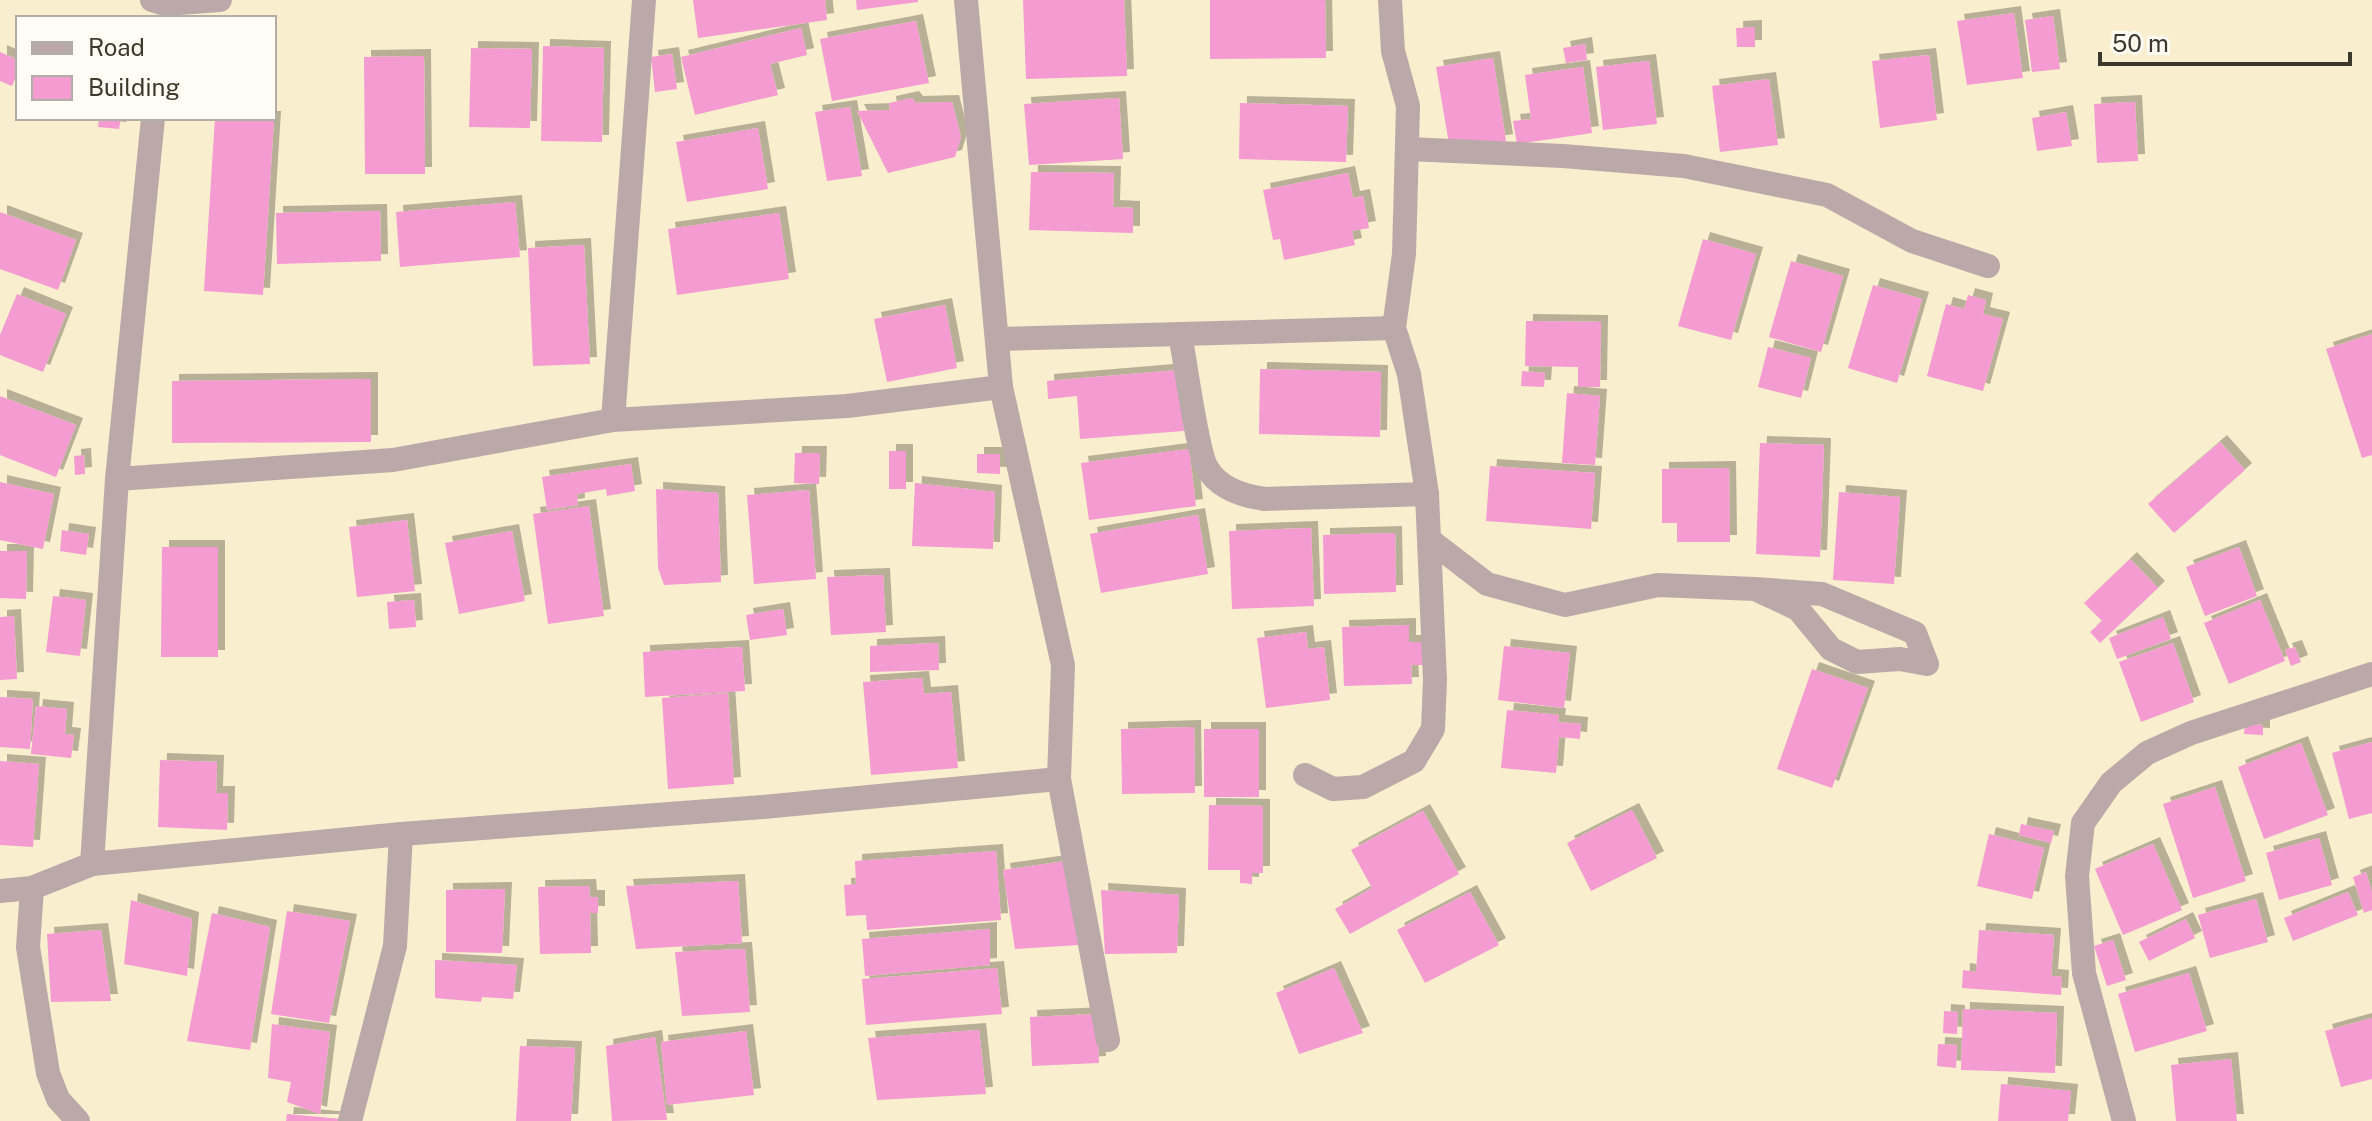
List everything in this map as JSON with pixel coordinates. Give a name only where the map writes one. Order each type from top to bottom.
[{"type":"street","points":[[160,7],[220,0]]},
{"type":"street","points":[[613,420],[644,0]]},
{"type":"street","points":[[966,0],[1001,387],[1063,665],[1059,779],[1108,1040]]},
{"type":"street","points":[[1305,775],[1333,789],[1363,787],[1414,761],[1433,729],[1431,541],[1427,494],[1409,374],[1394,328],[1404,254],[1408,106],[1393,51],[1390,0]]},
{"type":"street","points":[[92,864],[117,479],[153,120]]},
{"type":"street","points":[[1408,149],[1563,156],[1699,169],[1827,195],[1912,241],[1988,266]]},
{"type":"street","points":[[997,339],[1394,328]]},
{"type":"street","points":[[1180,334],[1206,467],[1223,485],[1244,496],[1265,499],[1427,494]]},
{"type":"street","points":[[117,479],[393,460],[613,420],[847,406],[1001,387]]},
{"type":"street","points":[[1431,541],[1487,584],[1565,605],[1658,585],[1755,589],[1822,594],[1915,633],[1927,664],[1900,659],[1857,662],[1831,649],[1798,609],[1755,589]]},
{"type":"street","points":[[2124,1121],[2084,973],[2077,876],[2083,823],[2111,783],[2147,753],[2191,733],[2372,674]]},
{"type":"street","points":[[0,891],[32,888],[92,864],[401,834],[763,807],[1059,779]]},
{"type":"street","points":[[350,1121],[395,946],[401,834]]},
{"type":"street","points":[[32,888],[28,947],[48,1073],[58,1099],[78,1121]]},
{"type":"building","points":[[693,0],[825,0],[827,20],[698,38]]},
{"type":"building","points":[[856,0],[918,0],[918,2],[857,10]]},
{"type":"building","points":[[1023,0],[1124,0],[1127,76],[1026,79]]},
{"type":"building","points":[[1210,0],[1325,0],[1326,58],[1210,59]]},
{"type":"building","points":[[2014,13],[2023,78],[1967,85],[1957,21]]},
{"type":"building","points":[[2053,16],[2060,69],[2032,72],[2025,20]]},
{"type":"building","points":[[916,21],[929,83],[832,101],[820,39]]},
{"type":"building","points":[[1755,27],[1755,47],[1737,47],[1736,28]]},
{"type":"building","points":[[801,28],[807,55],[770,64],[778,95],[695,115],[681,57]]},
{"type":"building","points":[[1585,44],[1587,60],[1566,63],[1563,48]]},
{"type":"building","points":[[543,46],[604,48],[602,142],[541,141]]},
{"type":"building","points":[[471,48],[532,49],[530,128],[469,127]]},
{"type":"building","points":[[0,52],[16,59],[16,77],[12,86],[0,81]]},
{"type":"building","points":[[672,54],[677,89],[655,92],[651,57]]},
{"type":"building","points":[[1929,55],[1937,120],[1880,128],[1872,61]]},
{"type":"building","points":[[424,56],[425,174],[365,174],[364,57]]},
{"type":"building","points":[[1493,58],[1506,141],[1450,150],[1436,67]]},
{"type":"building","points":[[1649,61],[1657,124],[1603,130],[1596,67]]},
{"type":"building","points":[[1583,67],[1592,133],[1517,144],[1513,121],[1531,119],[1525,75]]},
{"type":"building","points":[[1769,79],[1778,145],[1720,152],[1712,86]]},
{"type":"building","points":[[912,98],[916,103],[952,102],[961,137],[955,157],[888,173],[857,111],[890,110],[889,103]]},
{"type":"building","points":[[1119,98],[1123,159],[1029,165],[1024,104]]},
{"type":"building","points":[[2135,102],[2138,161],[2097,163],[2094,104]]},
{"type":"building","points":[[1240,103],[1348,106],[1346,162],[1239,159]]},
{"type":"building","points":[[850,107],[862,176],[827,181],[815,112]]},
{"type":"building","points":[[2066,112],[2072,146],[2037,151],[2032,118]]},
{"type":"building","points":[[99,120],[121,120],[119,129],[98,127]]},
{"type":"building","points":[[215,120],[274,120],[263,295],[204,291]]},
{"type":"building","points":[[758,128],[768,189],[687,202],[676,142]]},
{"type":"building","points":[[1031,172],[1114,173],[1113,207],[1133,208],[1133,233],[1029,230]]},
{"type":"building","points":[[1348,173],[1353,198],[1363,196],[1369,228],[1352,231],[1355,245],[1284,260],[1280,239],[1273,240],[1263,190]]},
{"type":"building","points":[[515,202],[520,257],[400,267],[396,212]]},
{"type":"building","points":[[380,211],[381,261],[277,264],[276,213]]},
{"type":"building","points":[[0,212],[76,240],[58,290],[0,269]]},
{"type":"building","points":[[779,213],[789,279],[677,295],[668,229]]},
{"type":"building","points":[[1703,239],[1756,254],[1731,340],[1678,326]]},
{"type":"building","points":[[584,245],[590,364],[533,366],[528,248]]},
{"type":"building","points":[[1791,261],[1843,276],[1821,352],[1769,337]]},
{"type":"building","points":[[1873,285],[1922,299],[1897,383],[1848,368]]},
{"type":"building","points":[[17,294],[66,314],[43,372],[0,355],[0,335]]},
{"type":"building","points":[[1968,295],[1986,300],[1983,314],[2003,319],[1983,391],[1927,376],[1946,304],[1964,309]]},
{"type":"building","points":[[945,305],[957,368],[887,382],[874,319]]},
{"type":"building","points":[[1526,321],[1601,322],[1600,387],[1578,387],[1578,367],[1525,366]]},
{"type":"building","points":[[2372,334],[2372,455],[2362,458],[2326,349]]},
{"type":"building","points":[[1768,347],[1811,358],[1801,398],[1758,387]]},
{"type":"building","points":[[1260,369],[1381,372],[1380,437],[1259,434]]},
{"type":"building","points":[[1179,370],[1184,431],[1080,439],[1077,396],[1048,399],[1047,381]]},
{"type":"building","points":[[1522,371],[1545,373],[1544,387],[1521,386]]},
{"type":"building","points":[[371,379],[371,442],[172,443],[172,381]]},
{"type":"building","points":[[1567,393],[1600,396],[1595,465],[1562,463]]},
{"type":"building","points":[[0,396],[76,425],[56,477],[0,455]]},
{"type":"building","points":[[2220,442],[2245,470],[2174,533],[2148,504]]},
{"type":"building","points":[[1760,443],[1824,445],[1820,557],[1756,554]]},
{"type":"building","points":[[1189,449],[1196,506],[1089,520],[1081,463]]},
{"type":"building","points":[[889,451],[906,451],[906,489],[889,489]]},
{"type":"building","points":[[795,453],[820,453],[819,484],[794,483]]},
{"type":"building","points":[[977,454],[1000,454],[1000,474],[977,473]]},
{"type":"building","points":[[84,455],[85,474],[75,475],[74,456]]},
{"type":"building","points":[[631,464],[635,491],[607,496],[606,489],[577,494],[578,505],[547,510],[542,477]]},
{"type":"building","points":[[1490,466],[1595,473],[1591,529],[1486,521]]},
{"type":"building","points":[[1729,468],[1730,542],[1677,542],[1677,523],[1662,523],[1662,469]]},
{"type":"building","points":[[0,482],[54,494],[43,549],[0,540]]},
{"type":"building","points":[[915,483],[995,492],[993,549],[912,546]]},
{"type":"building","points":[[656,489],[718,493],[721,582],[664,585],[658,568]]},
{"type":"building","points":[[809,490],[816,579],[754,584],[747,495]]},
{"type":"building","points":[[1839,492],[1900,497],[1894,584],[1833,580]]},
{"type":"building","points":[[589,506],[604,616],[548,624],[533,514]]},
{"type":"building","points":[[1198,515],[1208,574],[1101,593],[1090,534]]},
{"type":"building","points":[[407,520],[415,591],[357,597],[349,527]]},
{"type":"building","points":[[1311,528],[1314,606],[1232,609],[1229,531]]},
{"type":"building","points":[[62,530],[89,534],[86,555],[60,551]]},
{"type":"building","points":[[512,531],[525,601],[459,614],[445,543]]},
{"type":"building","points":[[1395,533],[1396,592],[1324,594],[1323,535]]},
{"type":"building","points":[[162,547],[218,547],[218,657],[161,657]]},
{"type":"building","points":[[2239,547],[2257,596],[2205,616],[2186,567]]},
{"type":"building","points":[[0,551],[27,551],[26,599],[0,598]]},
{"type":"building","points":[[2130,559],[2158,588],[2100,643],[2090,632],[2102,621],[2084,603]]},
{"type":"building","points":[[883,575],[886,632],[831,635],[827,577]]},
{"type":"building","points":[[53,596],[86,600],[80,656],[46,652]]},
{"type":"building","points":[[414,600],[416,627],[389,629],[387,602]]},
{"type":"building","points":[[2260,600],[2285,661],[2229,684],[2204,623]]},
{"type":"building","points":[[783,609],[787,635],[750,640],[746,615]]},
{"type":"building","points":[[14,616],[17,679],[0,680],[0,617]]},
{"type":"building","points":[[2163,617],[2171,639],[2117,659],[2109,638]]},
{"type":"building","points":[[1409,625],[1409,642],[1425,642],[1426,665],[1411,665],[1412,684],[1344,686],[1342,627]]},
{"type":"building","points":[[1306,632],[1308,649],[1324,647],[1330,700],[1266,708],[1257,638]]},
{"type":"building","points":[[938,643],[939,670],[870,672],[870,646]]},
{"type":"building","points":[[2173,643],[2194,702],[2141,722],[2119,662]]},
{"type":"building","points":[[1504,646],[1570,653],[1564,708],[1498,700]]},
{"type":"building","points":[[742,647],[745,691],[645,697],[643,652]]},
{"type":"building","points":[[2295,647],[2301,662],[2291,666],[2285,650]]},
{"type":"building","points":[[1812,669],[1868,688],[1832,788],[1777,769]]},
{"type":"building","points":[[922,678],[924,694],[951,692],[958,768],[871,775],[863,682]]},
{"type":"building","points":[[728,693],[734,784],[668,789],[662,698]]},
{"type":"building","points":[[0,697],[33,699],[30,749],[0,747]]},
{"type":"building","points":[[36,706],[67,709],[65,734],[74,735],[71,758],[31,754]]},
{"type":"building","points":[[1507,710],[1559,715],[1558,722],[1581,724],[1580,739],[1559,737],[1556,773],[1501,768]]},
{"type":"building","points":[[2245,724],[2263,725],[2263,735],[2244,734]]},
{"type":"building","points":[[1194,727],[1195,793],[1122,794],[1121,729]]},
{"type":"building","points":[[1204,729],[1259,729],[1259,797],[1204,797]]},
{"type":"building","points":[[2372,742],[2372,813],[2349,819],[2332,753]]},
{"type":"building","points":[[2301,743],[2328,815],[2264,839],[2238,767]]},
{"type":"building","points":[[160,760],[217,762],[216,793],[228,793],[227,830],[158,827]]},
{"type":"building","points":[[0,761],[39,764],[33,847],[0,845]]},
{"type":"building","points":[[2215,787],[2246,881],[2193,898],[2163,804]]},
{"type":"building","points":[[1209,805],[1263,806],[1263,873],[1252,873],[1252,884],[1240,883],[1240,870],[1208,870]]},
{"type":"building","points":[[1632,810],[1657,858],[1591,891],[1567,843]]},
{"type":"building","points":[[1423,811],[1459,874],[1350,934],[1335,909],[1372,888],[1351,850]]},
{"type":"building","points":[[2021,824],[2054,831],[2051,843],[2019,835]]},
{"type":"building","points":[[1989,834],[2044,848],[2032,899],[1977,886]]},
{"type":"building","points":[[2319,838],[2332,885],[2279,900],[2266,853]]},
{"type":"building","points":[[2153,844],[2182,910],[2123,935],[2095,869]]},
{"type":"building","points":[[996,851],[1001,920],[867,930],[866,915],[846,916],[844,885],[856,884],[855,861]]},
{"type":"building","points":[[1066,861],[1079,945],[1015,949],[1003,870]]},
{"type":"building","points":[[2366,872],[2372,893],[2372,910],[2364,913],[2353,877]]},
{"type":"building","points":[[738,881],[742,943],[636,949],[626,886]]},
{"type":"building","points":[[589,886],[590,897],[598,897],[598,913],[590,913],[591,953],[540,954],[538,887]]},
{"type":"building","points":[[505,889],[502,953],[446,952],[446,890]]},
{"type":"building","points":[[1101,890],[1179,895],[1177,953],[1105,954]]},
{"type":"building","points":[[1470,892],[1499,945],[1425,983],[1397,930]]},
{"type":"building","points":[[2348,892],[2358,915],[2293,941],[2284,918]]},
{"type":"building","points":[[2256,899],[2268,942],[2210,958],[2198,915]]},
{"type":"building","points":[[131,900],[192,919],[187,976],[124,964]]},
{"type":"building","points":[[287,911],[350,921],[329,1023],[271,1014]]},
{"type":"building","points":[[212,913],[270,927],[250,1050],[187,1041]]},
{"type":"building","points":[[2186,919],[2195,938],[2149,961],[2139,942]]},
{"type":"building","points":[[990,929],[990,965],[865,976],[862,939]]},
{"type":"building","points":[[101,930],[111,1001],[51,1002],[47,934]]},
{"type":"building","points":[[1979,930],[2054,935],[2051,976],[2062,977],[2061,995],[1962,988],[1963,970],[1976,972]]},
{"type":"building","points":[[2113,940],[2126,980],[2107,986],[2094,946]]},
{"type":"building","points":[[745,949],[750,1012],[682,1016],[675,952]]},
{"type":"building","points":[[435,960],[517,965],[513,999],[482,997],[481,1002],[435,998]]},
{"type":"building","points":[[997,968],[1002,1014],[866,1025],[862,979]]},
{"type":"building","points":[[1334,968],[1363,1033],[1299,1054],[1276,993]]},
{"type":"building","points":[[2189,973],[2207,1031],[2135,1052],[2118,994]]},
{"type":"building","points":[[1963,1009],[2057,1013],[2055,1073],[1961,1070]]},
{"type":"building","points":[[1944,1011],[1958,1012],[1957,1034],[1943,1033]]},
{"type":"building","points":[[1097,1014],[1099,1063],[1032,1066],[1030,1017]]},
{"type":"building","points":[[2372,1018],[2372,1079],[2341,1087],[2325,1031]]},
{"type":"building","points":[[272,1024],[330,1032],[320,1114],[287,1102],[291,1082],[268,1078]]},
{"type":"building","points":[[979,1030],[986,1094],[877,1100],[868,1038]]},
{"type":"building","points":[[746,1031],[754,1095],[667,1105],[661,1042]]},
{"type":"building","points":[[655,1037],[667,1120],[612,1121],[606,1046]]},
{"type":"building","points":[[1938,1044],[1957,1045],[1956,1068],[1937,1066]]},
{"type":"building","points":[[520,1046],[575,1048],[571,1121],[516,1121]]},
{"type":"building","points":[[2231,1059],[2237,1121],[2176,1121],[2171,1065]]},
{"type":"building","points":[[2001,1084],[2071,1091],[2068,1121],[1998,1121]]},
{"type":"building","points":[[287,1114],[342,1119],[342,1121],[286,1121]]}]
